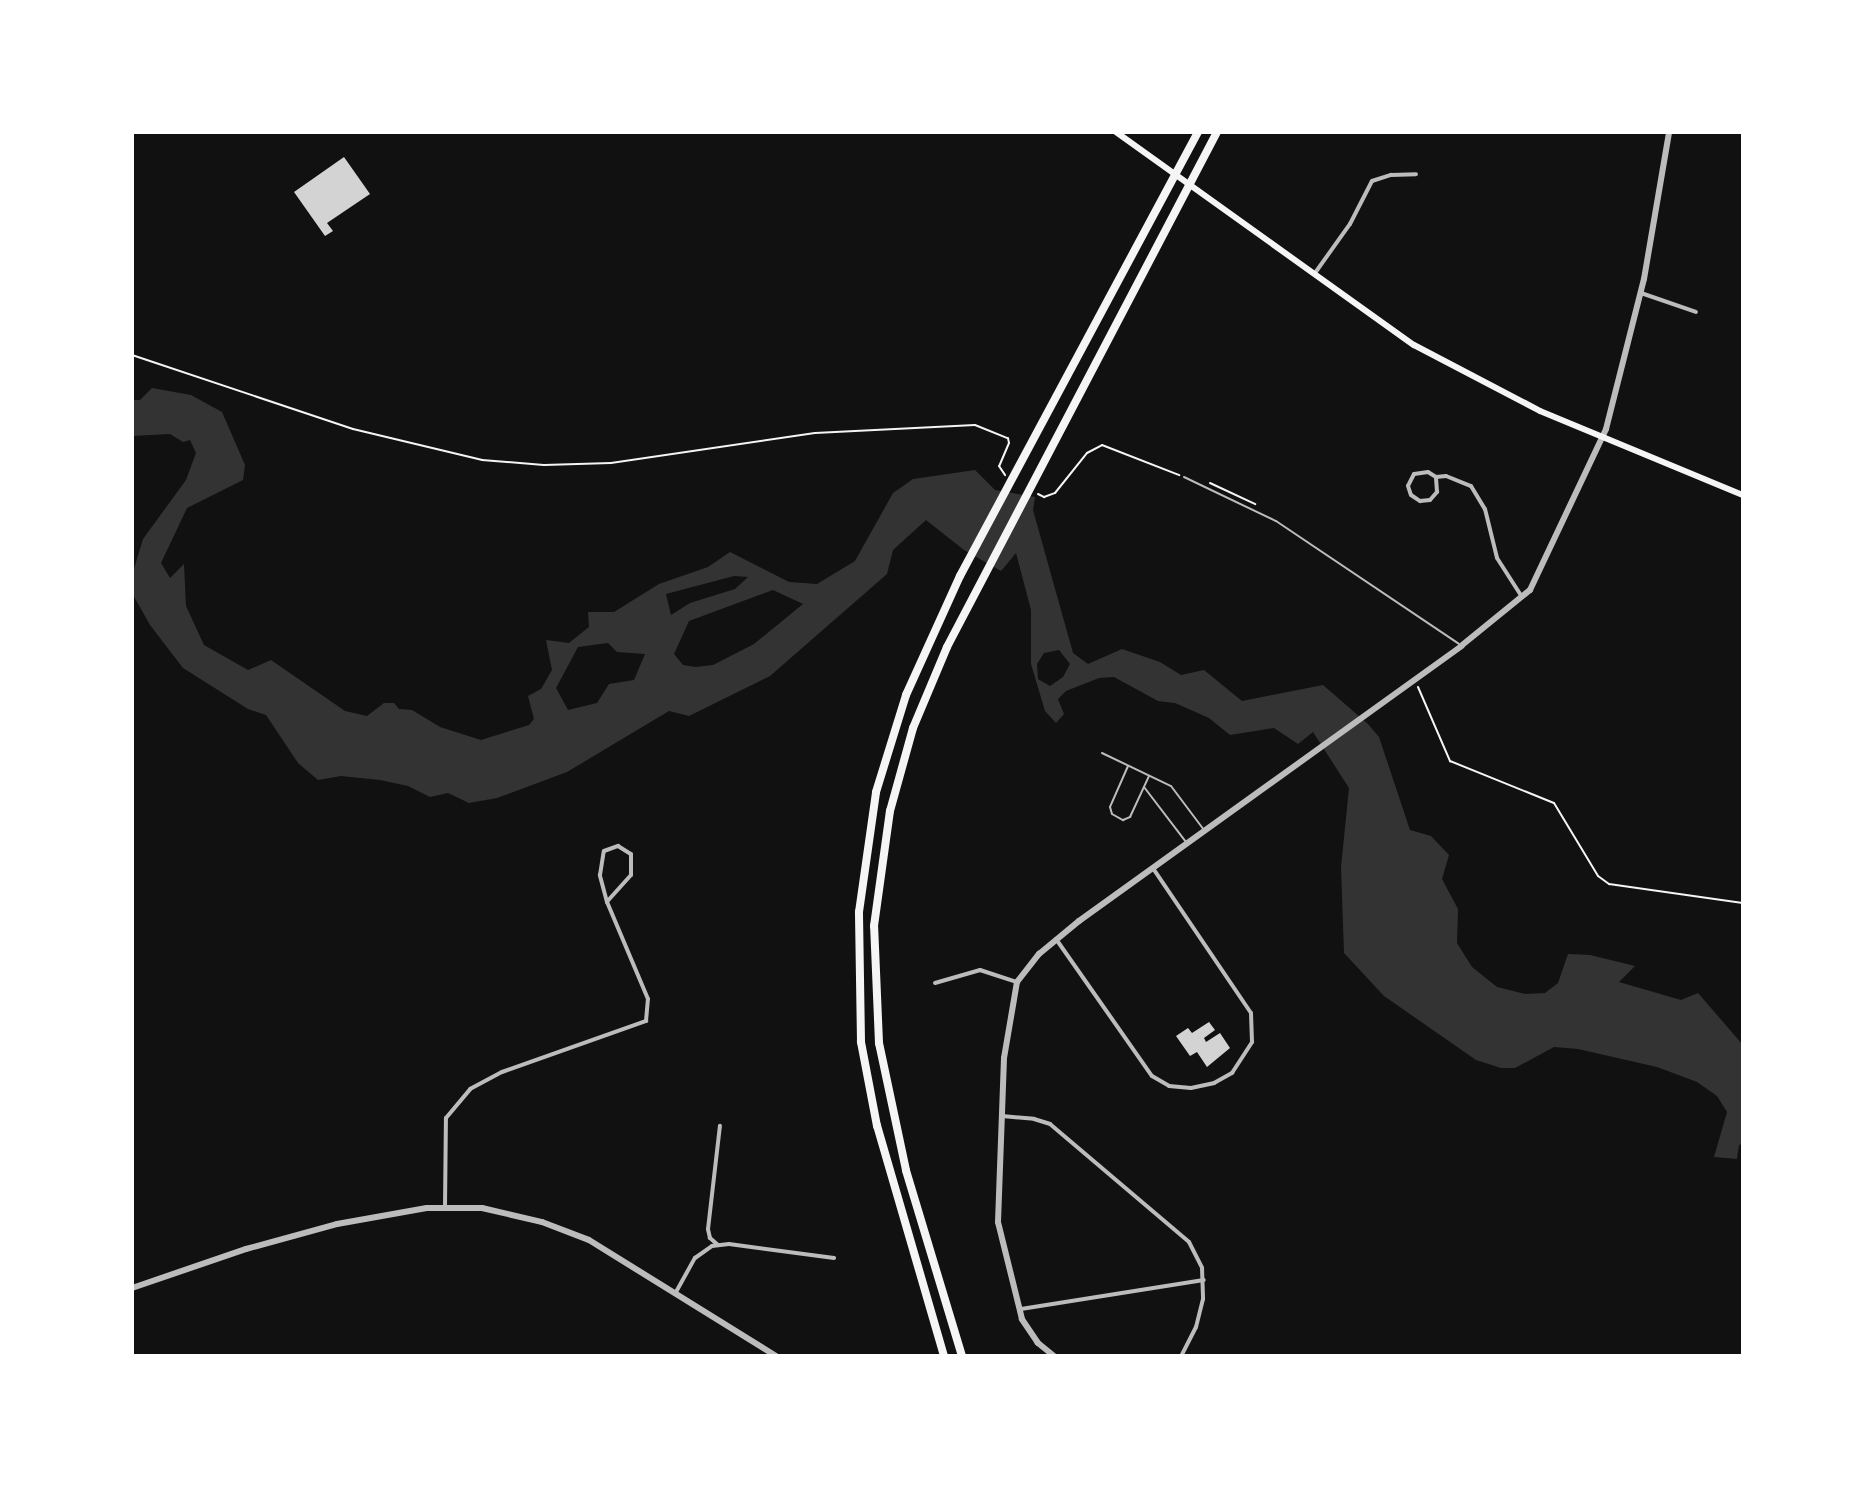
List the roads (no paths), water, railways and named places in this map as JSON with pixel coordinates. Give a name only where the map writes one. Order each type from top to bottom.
[{"type":"highway","points":[[944,1356],[869,1095],[858,1016],[857,949],[866,844],[887,751],[917,668],[969,558],[1198,132]]},
{"type":"highway","points":[[962,1356],[906,1170],[886,1085],[876,1013],[874,926],[884,839],[904,755],[935,673],[1217,132]]},
{"type":"main road","points":[[1116,132],[1414,345],[1464,374],[1743,495]]},
{"type":"street","points":[[1054,1356],[1032,1336],[1018,1310],[998,1222],[1001,1116],[1008,1030],[1017,982],[1030,963],[1056,939],[1523,598],[1549,553],[1603,436],[1641,293],[1669,132]]},
{"type":"street","points":[[1314,275],[1350,224],[1372,181],[1391,175],[1416,174]]},
{"type":"street","points":[[1641,293],[1696,312]]},
{"type":"street","points":[[1436,477],[1437,492],[1430,500],[1420,501],[1411,495],[1408,486],[1414,474],[1428,472],[1436,477],[1455,477],[1478,493],[1497,558],[1523,598]]},
{"type":"street","points":[[445,1207],[446,1118],[470,1089],[502,1072],[646,1021],[648,999],[607,902],[600,875],[604,851],[618,846],[631,854],[631,875],[607,902]]},
{"type":"street","points":[[1056,939],[1152,1076],[1169,1086],[1191,1088],[1214,1083],[1232,1073],[1252,1042],[1251,1013],[1153,868]]},
{"type":"street","points":[[935,983],[980,970],[1017,982]]},
{"type":"street","points":[[1001,1116],[1034,1119],[1058,1130],[1183,1235],[1194,1250],[1204,1280],[1200,1318],[1181,1356]]},
{"type":"street","points":[[718,1245],[710,1238],[708,1229],[720,1126]]},
{"type":"street","points":[[132,1288],[316,1229],[445,1207],[502,1211],[565,1230],[607,1249],[772,1355]]},
{"type":"street","points":[[676,1292],[695,1258],[703,1250],[718,1245],[834,1258]]},
{"type":"street","points":[[1018,1310],[1204,1280]]},
{"type":"lane","points":[[1184,477],[1276,521],[1461,646]]},
{"type":"lane","points":[[1102,753],[1171,786],[1204,831]]},
{"type":"lane","points":[[1129,765],[1110,807],[1112,814],[1123,820],[1130,817],[1149,775]]},
{"type":"lane","points":[[1144,787],[1187,843]]}]
